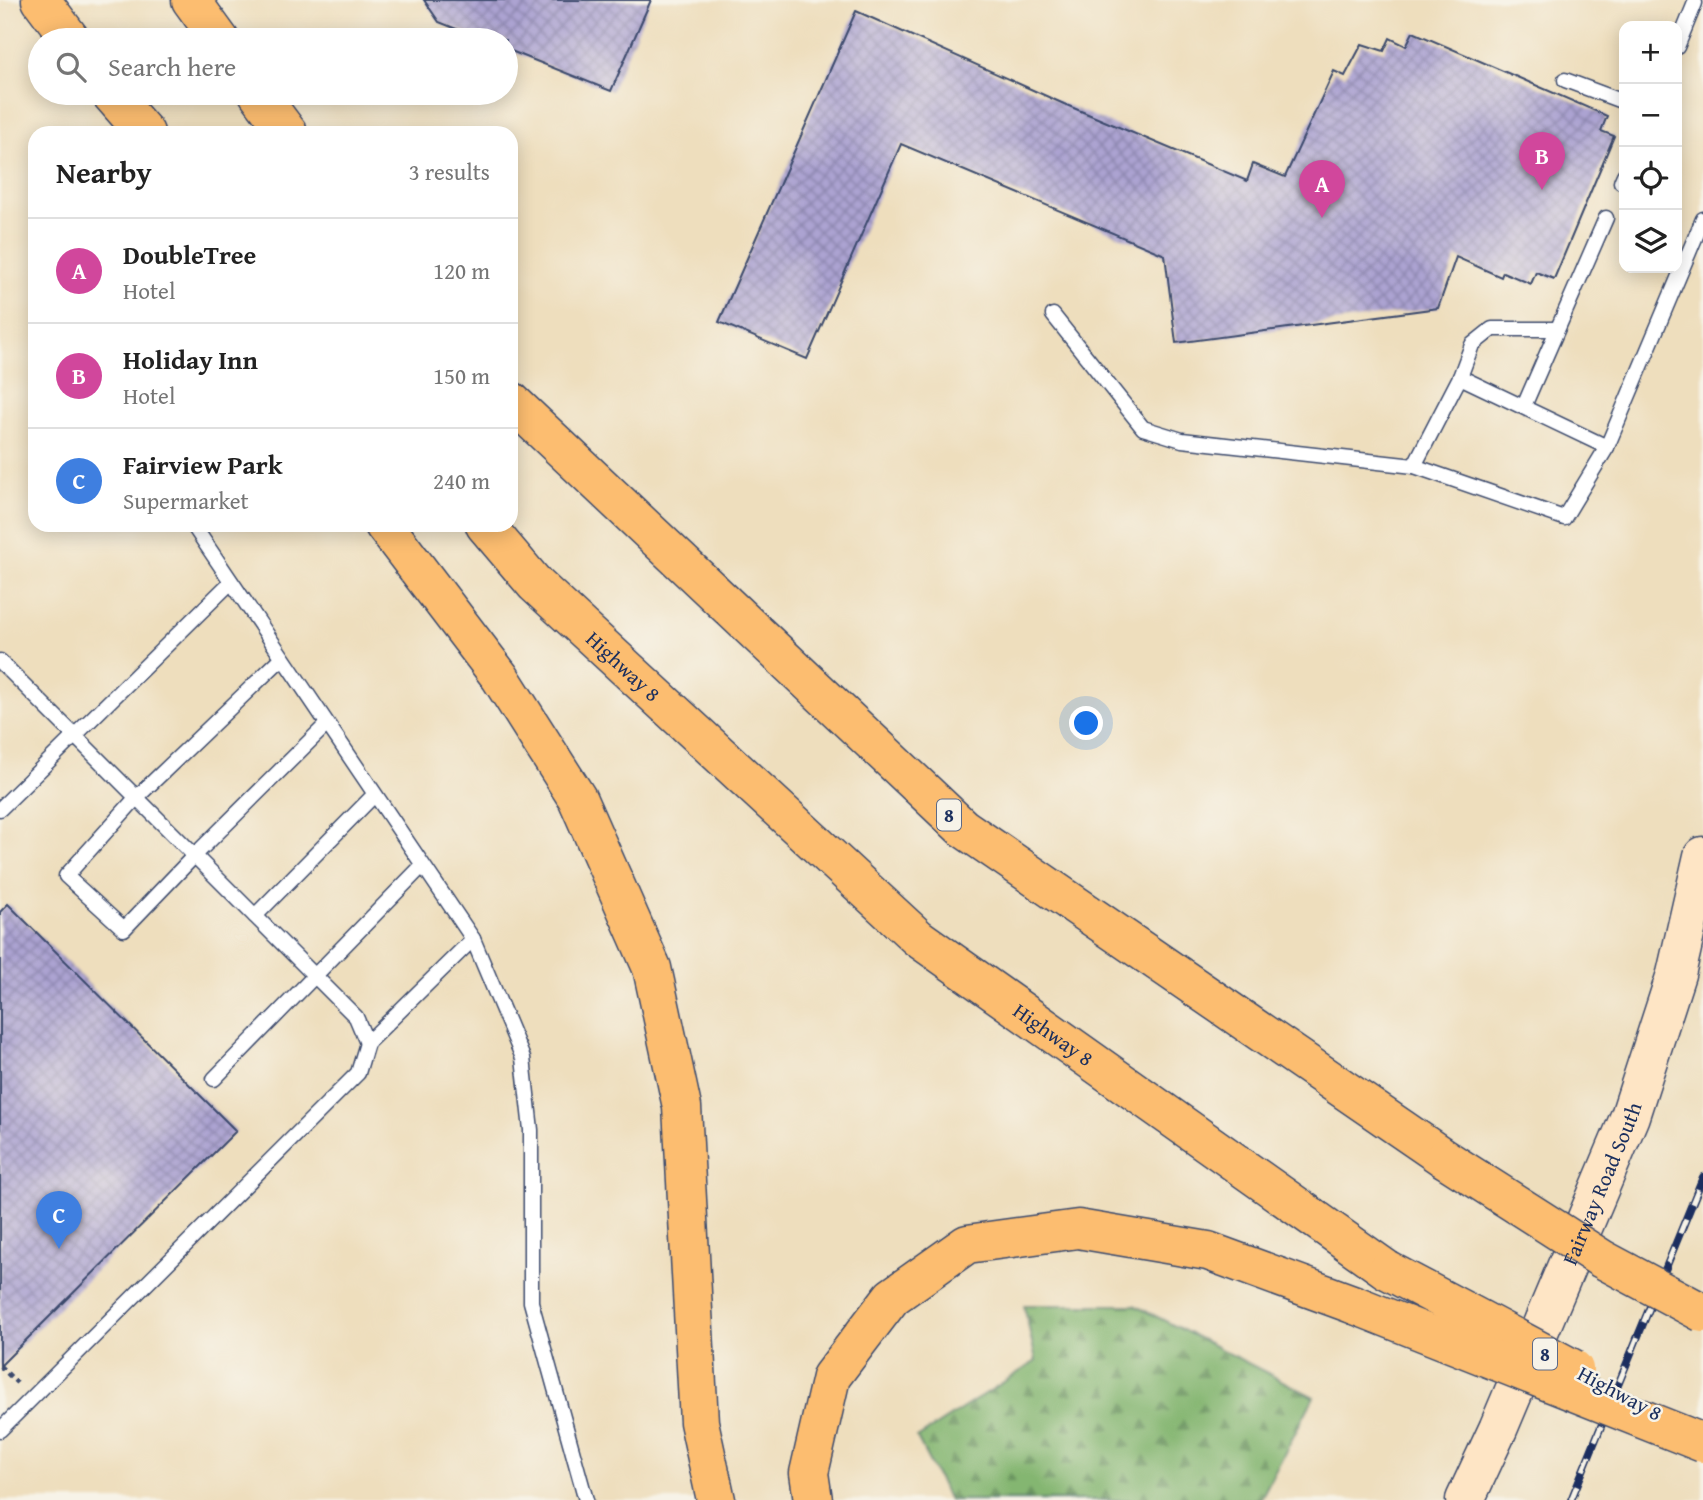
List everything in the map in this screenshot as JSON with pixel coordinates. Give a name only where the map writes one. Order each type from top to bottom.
[{"type":"highway","points":[[41,0],[62,28]]},
{"type":"highway","points":[[192,0],[212,28]]},
{"type":"highway","points":[[117,105],[128,126]]},
{"type":"highway","points":[[120,105],[139,126]]},
{"type":"highway","points":[[267,105],[283,126]]},
{"type":"highway","name":"8","points":[[518,408],[963,828],[1444,1158],[1602,1259],[1703,1313]]},
{"type":"highway","points":[[389,532],[500,677],[576,798],[652,968],[682,1107],[699,1422],[716,1500]]},
{"type":"highway","name":"Highway 8","points":[[491,532],[535,584],[918,939],[1387,1270],[1703,1437]]},
{"type":"highway","points":[[813,1500],[809,1473],[831,1377],[892,1297],[967,1244],[1078,1228],[1208,1251],[1355,1305],[1703,1443]]},
{"type":"main road","name":"Fairway Road South","points":[[1465,1500],[1498,1429],[1630,1116],[1676,974],[1703,856]]},
{"type":"lane","points":[[1682,34],[1695,2]]},
{"type":"lane","points":[[1565,80],[1619,100]]},
{"type":"lane","points":[[1524,406],[1606,218]]},
{"type":"lane","points":[[1053,315],[1143,429],[1182,440],[1414,466],[1564,518],[1607,447],[1703,219]]},
{"type":"lane","points":[[1414,466],[1460,377],[1472,345],[1492,330],[1556,330]]},
{"type":"lane","points":[[1460,377],[1607,447]]},
{"type":"lane","points":[[198,532],[473,939],[523,1058],[531,1130],[531,1302],[586,1500]]},
{"type":"lane","points":[[0,808],[231,582]]},
{"type":"lane","points":[[282,657],[136,798],[66,876],[124,929],[327,724]]},
{"type":"lane","points":[[0,661],[356,1017],[367,1043]]},
{"type":"lane","points":[[255,916],[374,795]]},
{"type":"lane","points":[[214,1079],[422,866]]},
{"type":"lane","points":[[0,1430],[359,1073],[367,1043],[473,939]]},
{"type":"green space","points":[[1024,1305],[1134,1305],[1314,1397],[1260,1500],[949,1500],[917,1438],[1036,1361]]},
{"type":"building","points":[[424,0],[651,0],[611,91],[518,54],[518,28],[454,28],[439,22]]},
{"type":"building","points":[[856,11],[1064,104],[1247,181],[1253,164],[1285,177],[1334,71],[1345,76],[1362,44],[1384,51],[1390,38],[1406,46],[1413,32],[1607,116],[1601,131],[1614,136],[1554,279],[1536,272],[1531,284],[1503,272],[1501,277],[1456,257],[1438,308],[1176,343],[1165,255],[901,144],[807,359],[719,322]]},
{"type":"building","points":[[8,904],[236,1131],[0,1366],[0,912]]},
{"type":"railway","points":[[1571,1500],[1703,1177]]},
{"type":"place","name":"Holiday Inn","points":[[1542,190]]},
{"type":"place","name":"DoubleTree","points":[[1322,218]]},
{"type":"place","name":"Fairview Park","points":[[59,1249]]}]
